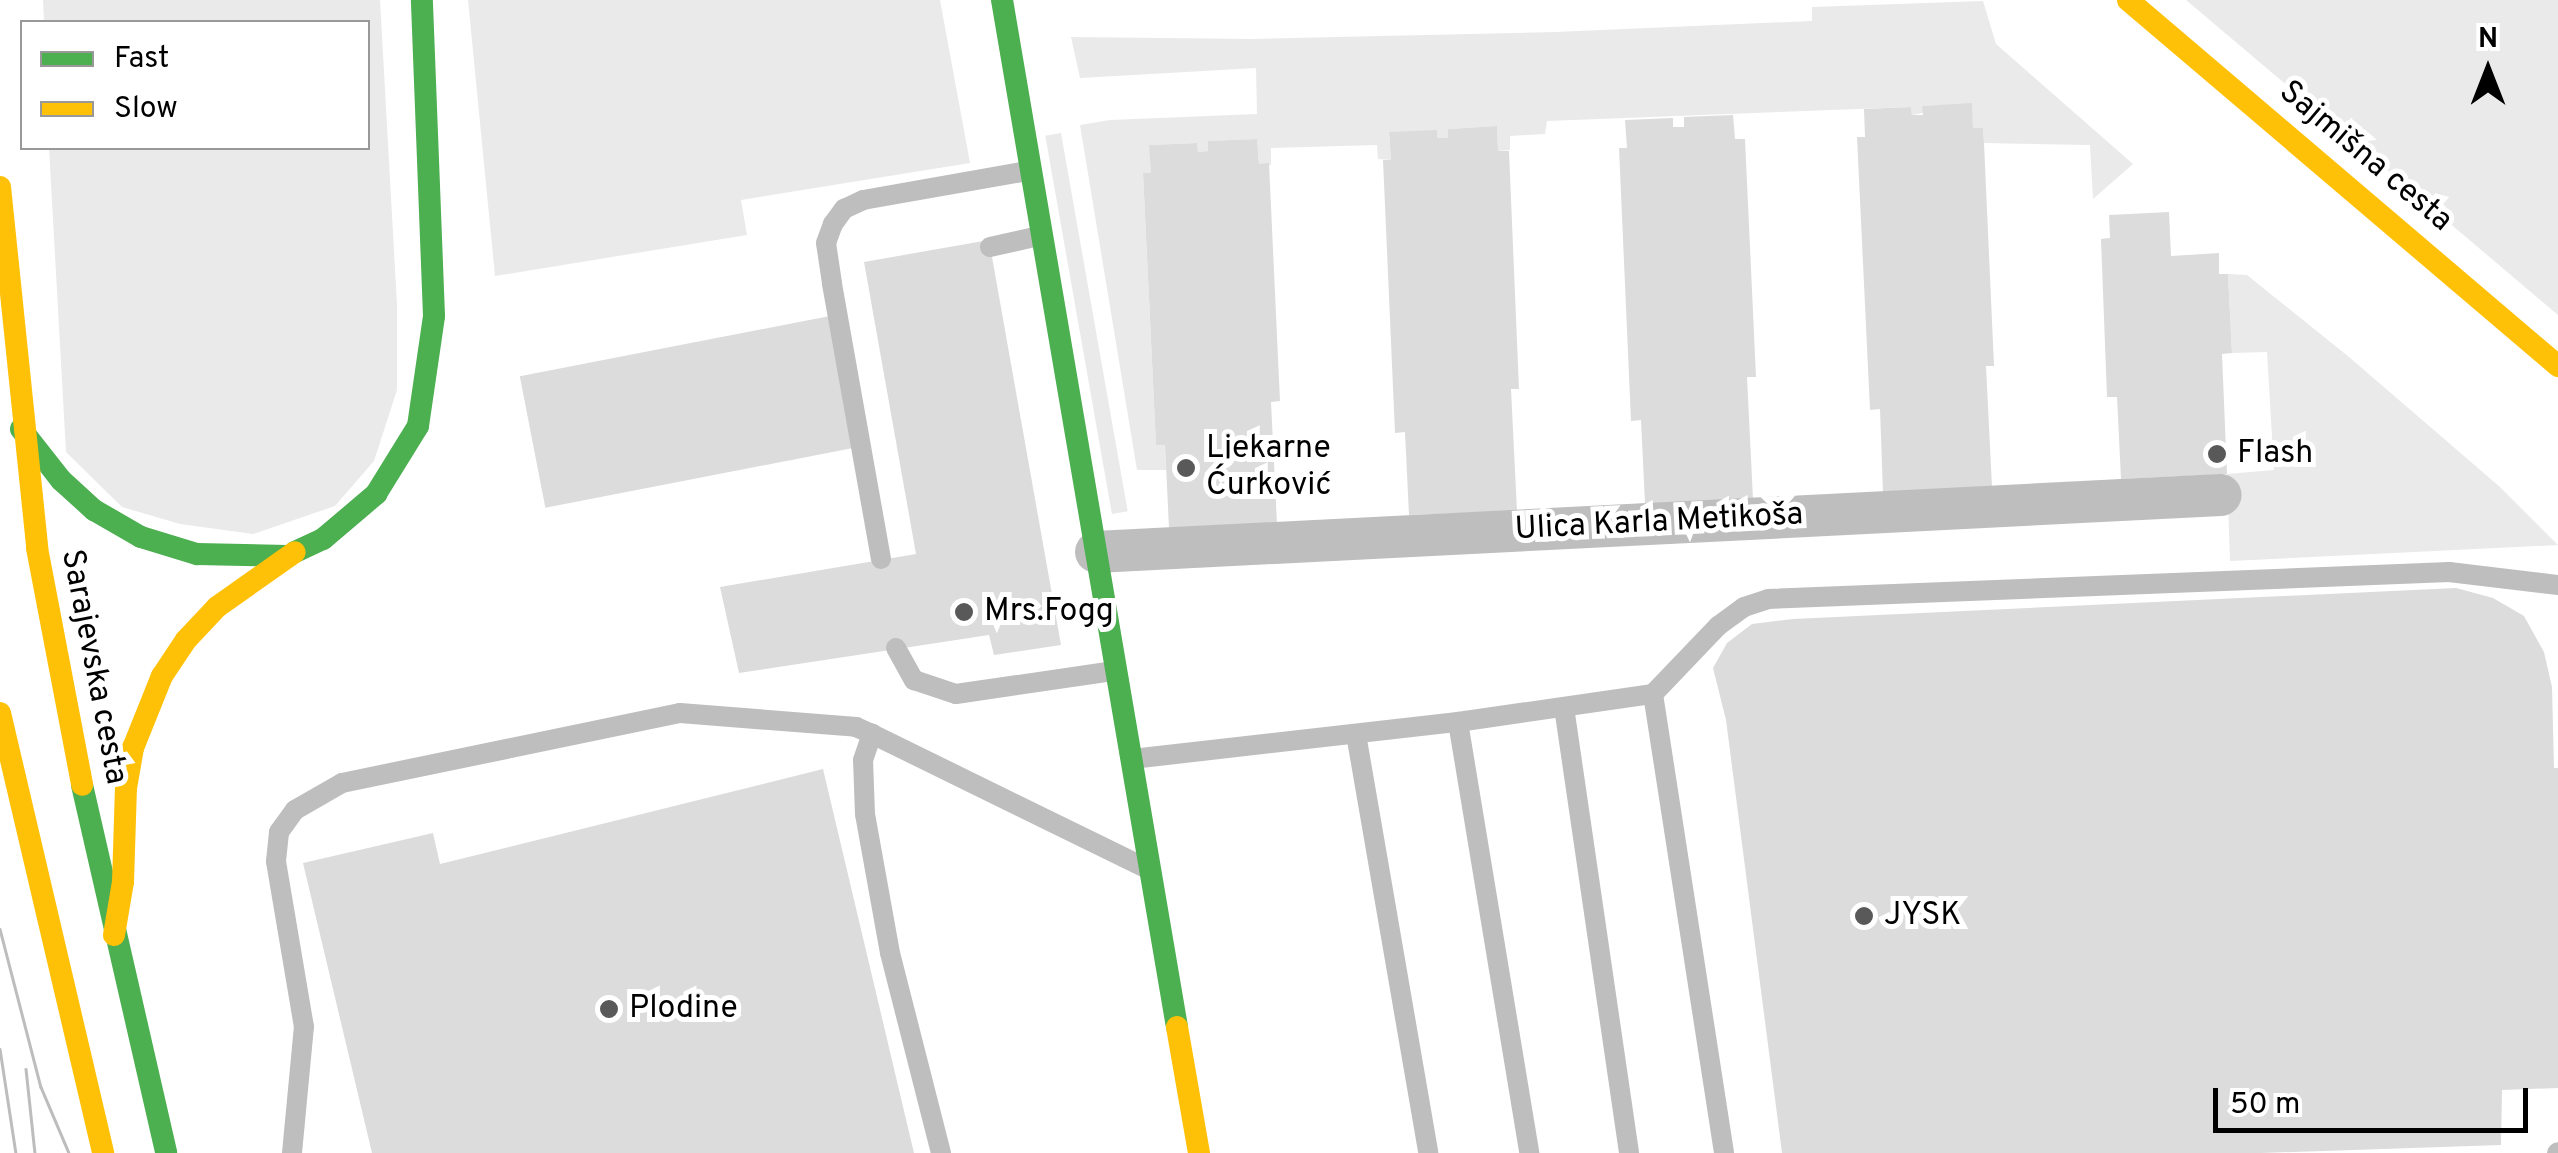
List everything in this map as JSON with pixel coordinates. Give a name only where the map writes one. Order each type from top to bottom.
[{"type":"main road","points":[[114,935],[123,882],[126,788],[144,712],[186,640],[217,606],[287,556],[323,539],[376,494],[397,466],[421,411],[434,316],[422,0]]},
{"type":"main road","points":[[1002,0],[1199,1153]]},
{"type":"main road","name":"Sajmišna cesta","points":[[2128,0],[2558,366]]},
{"type":"main road","name":"Sarajevska cesta","points":[[0,187],[21,429],[66,714],[166,1153]]},
{"type":"main road","points":[[21,429],[60,480],[94,510],[141,538],[197,554],[287,556]]},
{"type":"main road","points":[[0,714],[103,1153]]},
{"type":"street","name":"Ulica Karla Metikoša","points":[[1096,552],[2221,495]]},
{"type":"lane","points":[[881,559],[826,243],[833,224],[844,209],[863,200],[1030,170]]},
{"type":"lane","points":[[990,246],[1042,236]]},
{"type":"lane","points":[[1132,759],[1458,722],[1653,694],[1718,626],[1744,607],[1768,599],[2450,572],[2558,585]]},
{"type":"lane","points":[[896,648],[914,680],[956,694],[1116,671]]},
{"type":"lane","points":[[1653,694],[1724,1153]]},
{"type":"lane","points":[[1564,707],[1629,1153]]},
{"type":"lane","points":[[292,1153],[304,1027],[276,860],[279,832],[296,810],[342,783],[680,713],[856,727],[1151,871]]},
{"type":"lane","points":[[1458,722],[1529,1153]]},
{"type":"lane","points":[[872,734],[863,760],[865,814],[890,953],[941,1153]]},
{"type":"lane","points":[[1356,734],[1428,1153]]},
{"type":"shaded area","points":[[43,0],[380,0],[397,305],[397,390],[374,461],[335,506],[253,534],[180,524],[122,507],[66,452],[49,150],[370,150],[370,20],[44,20]]},
{"type":"shaded area","points":[[468,0],[940,0],[970,163],[741,200],[747,235],[495,276]]},
{"type":"shaded area","points":[[2186,0],[2558,0],[2558,315]]},
{"type":"shaded area","points":[[1983,1],[1996,44],[2133,164],[2093,199],[2090,145],[1984,143],[1983,128],[1973,128],[1971,104],[1923,106],[1923,113],[1912,115],[1911,107],[1547,121],[1545,134],[1510,136],[1510,150],[1498,151],[1497,126],[1448,129],[1448,138],[1437,138],[1437,131],[1389,133],[1391,160],[1378,159],[1377,145],[1271,148],[1271,165],[1259,164],[1257,139],[1209,141],[1208,151],[1198,152],[1197,143],[1150,145],[1151,173],[1143,174],[1156,445],[1165,445],[1166,470],[1137,470],[1080,125],[1110,120],[1257,114],[1256,68],[1080,78],[1071,37],[1253,39],[1555,32],[1812,21],[1812,7]]},
{"type":"shaded area","points":[[1061,133],[1128,511],[1112,514],[1045,136]]},
{"type":"shaded area","points":[[2228,274],[2247,275],[2349,357],[2500,487],[2558,545],[2230,561],[2227,474],[2274,470],[2267,352],[2232,353]]},
{"type":"building","points":[[1972,103],[1973,128],[1983,128],[1984,143],[1994,366],[1986,366],[1992,487],[1883,493],[1880,409],[1870,410],[1857,137],[1865,137],[1864,109],[1911,107],[1912,115],[1923,115],[1922,106]]},
{"type":"building","points":[[1733,115],[1735,139],[1745,139],[1756,377],[1747,377],[1753,499],[1645,504],[1641,420],[1631,421],[1619,148],[1627,148],[1625,120],[1673,118],[1673,127],[1684,127],[1684,117]]},
{"type":"building","points":[[1497,126],[1498,151],[1509,151],[1519,389],[1511,389],[1517,511],[1409,515],[1405,432],[1395,433],[1383,160],[1391,160],[1389,132],[1437,130],[1437,138],[1448,138],[1448,129]]},
{"type":"building","points":[[1257,139],[1259,164],[1269,163],[1280,401],[1271,402],[1277,524],[1169,528],[1165,445],[1156,445],[1143,173],[1151,173],[1149,145],[1197,143],[1198,152],[1208,151],[1208,141]]},
{"type":"building","points":[[2169,212],[2171,256],[2219,253],[2219,274],[2228,274],[2232,353],[2222,354],[2227,474],[2121,479],[2117,397],[2107,397],[2101,239],[2110,238],[2109,215]]},
{"type":"building","points":[[989,240],[1061,645],[994,655],[989,635],[739,673],[720,587],[916,554],[864,262]]},
{"type":"building","points":[[830,316],[856,448],[545,508],[520,376]]},
{"type":"building","points":[[2456,588],[2493,598],[2524,616],[2544,652],[2552,687],[2554,768],[2558,768],[2558,1088],[2502,1090],[2501,1145],[2261,1153],[1782,1153],[1726,720],[1713,668],[1727,643],[1752,624],[1793,619]]},
{"type":"building","name":"Plodine","points":[[823,769],[914,1153],[372,1153],[303,863],[433,833],[440,864]]},
{"type":"tram line","points":[[0,929],[41,1087],[69,1153]]},
{"type":"tram line","points":[[0,1049],[16,1153]]},
{"type":"tram line","points":[[26,1069],[35,1153]]},
{"type":"traffic: fast","points":[[295,552],[323,539],[376,494],[418,426],[434,316],[422,0]]},
{"type":"traffic: fast","points":[[1002,0],[1177,1027]]},
{"type":"traffic: fast","points":[[21,429],[61,480],[94,510],[141,537],[197,554],[287,556]]},
{"type":"traffic: fast","points":[[82,785],[166,1153]]},
{"type":"traffic: slow","points":[[2128,0],[2558,366]]},
{"type":"traffic: slow","points":[[0,187],[37,548],[82,785]]},
{"type":"traffic: slow","points":[[114,935],[123,882],[126,788],[133,748],[162,676],[186,640],[217,607],[295,552]]},
{"type":"traffic: slow","points":[[0,713],[103,1153]]},
{"type":"traffic: slow","points":[[1177,1027],[1199,1153]]},
{"type":"place","name":"Flash","points":[[2217,454]]},
{"type":"place","name":"Ljekarne Ćurković","points":[[1186,468]]},
{"type":"place","name":"Mrs.Fogg","points":[[964,612]]},
{"type":"place","name":"JYSK","points":[[1864,916]]},
{"type":"place","name":"Plodine","points":[[609,1009]]}]
